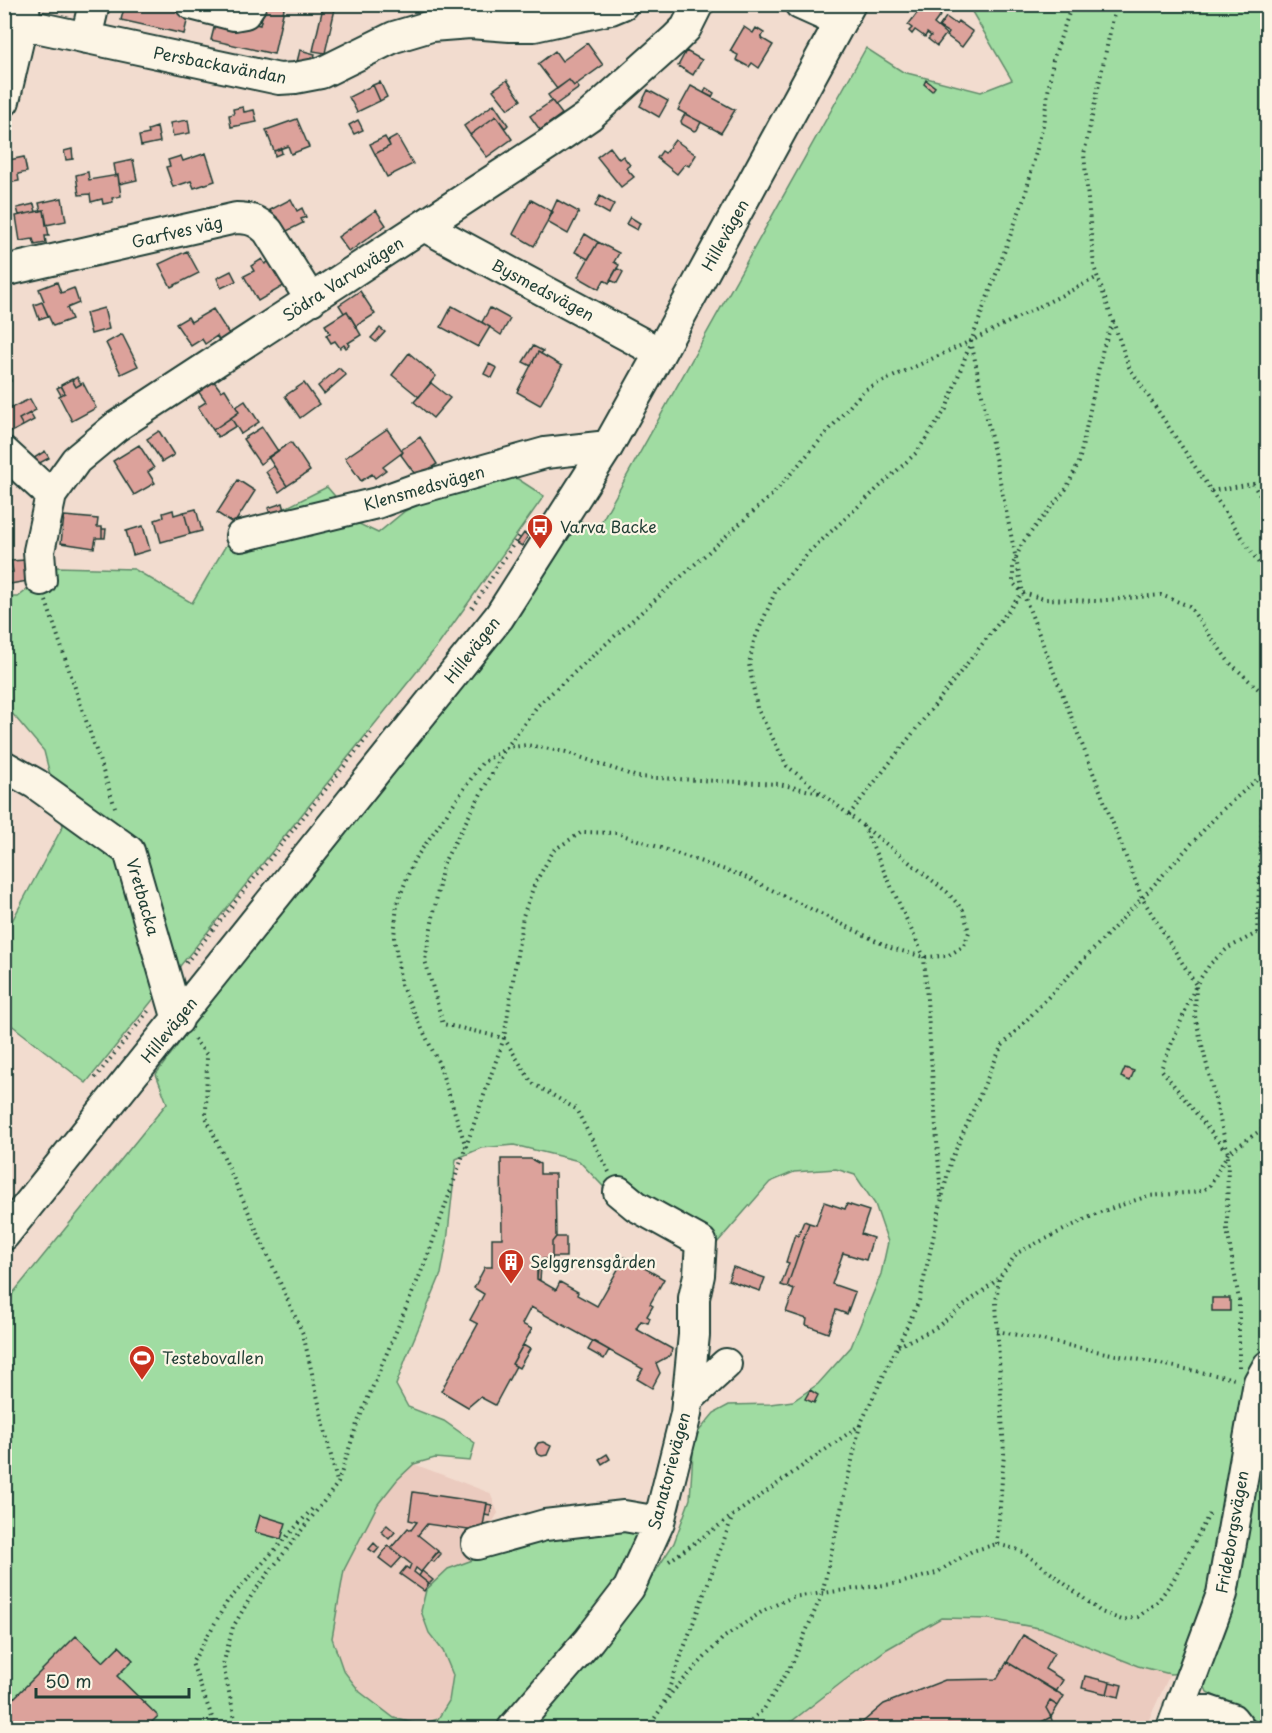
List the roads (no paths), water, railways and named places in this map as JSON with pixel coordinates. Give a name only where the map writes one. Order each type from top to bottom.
[{"type":"street","points":[[86,38],[94,4]]},
{"type":"street","points":[[191,4],[234,15],[245,13],[251,4]]},
{"type":"street","name":"Persbackavändan","points":[[4,101],[24,14],[86,38],[279,79],[321,73],[393,36],[431,26],[470,23],[534,26],[600,12],[623,4]]},
{"type":"street","name":"Södra Varvavägen","points":[[41,580],[40,541],[51,495],[76,460],[117,426],[589,116],[686,28],[698,4]]},
{"type":"street","points":[[800,4],[845,13]]},
{"type":"street","name":"Hillevägen","points":[[4,1235],[499,616],[608,446],[845,13]]},
{"type":"street","name":"Garfves väg","points":[[4,271],[246,218],[261,224],[268,231],[311,300]]},
{"type":"street","name":"Bysmedsvägen","points":[[424,226],[660,353]]},
{"type":"street","name":"Klensmedsvägen","points":[[241,536],[377,503],[413,490],[545,453],[608,446]]},
{"type":"street","points":[[4,452],[51,495]]},
{"type":"street","name":"Vretbacka","points":[[4,766],[36,784],[129,850],[178,1020]]},
{"type":"street","points":[[619,1192],[636,1206],[701,1242],[699,1275],[694,1298],[694,1335],[687,1400]]},
{"type":"street","name":"Sanatorievägen","points":[[513,1728],[589,1640],[629,1588],[660,1522],[686,1414],[687,1400],[726,1364]]},
{"type":"street","name":"Frideborgsvägen","points":[[1175,1718],[1222,1594],[1255,1376]]},
{"type":"street","points":[[477,1544],[545,1525],[624,1516],[660,1522]]},
{"type":"street","points":[[1175,1718],[1208,1711],[1232,1719],[1239,1728]]},
{"type":"place","name":"Varva Backe","points":[[540,550]]},
{"type":"place","name":"Selggrensgården","points":[[511,1285]]},
{"type":"place","name":"Testebovallen","points":[[142,1381]]}]
